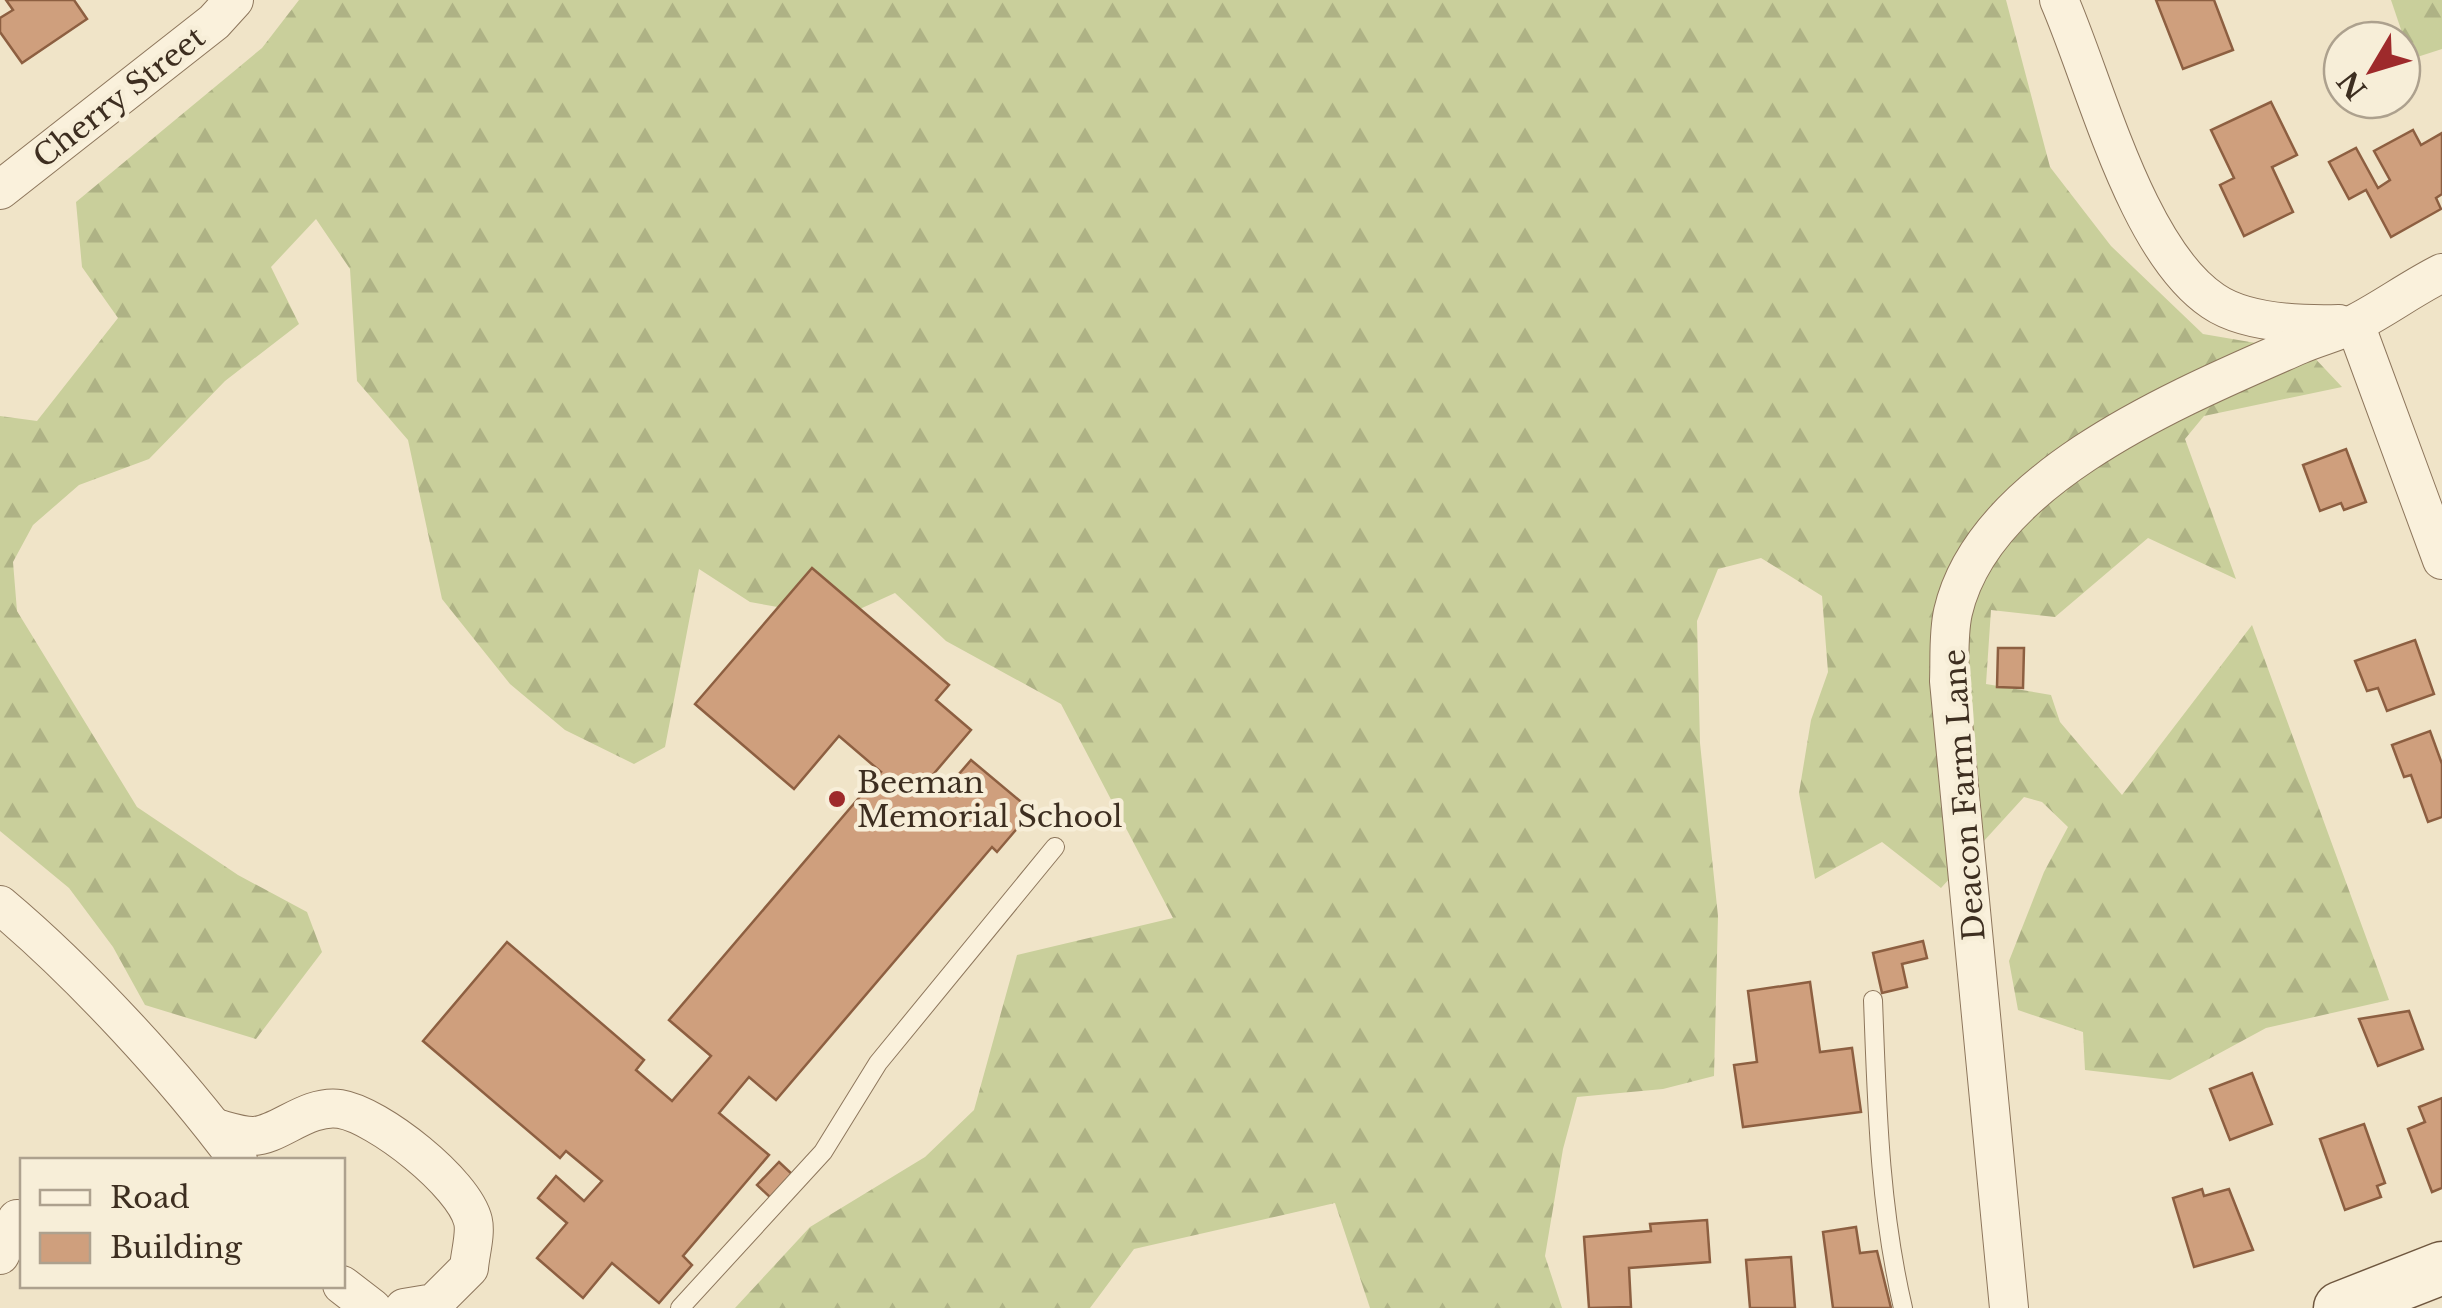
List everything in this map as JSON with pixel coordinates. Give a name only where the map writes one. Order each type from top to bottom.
[{"type":"main road","points":[[2340,1308],[2442,1268]]},
{"type":"street","name":"Cherry Street","points":[[0,190],[214,22],[234,0]]},
{"type":"street","points":[[2058,0],[2147,220],[2182,276],[2216,304],[2303,324],[2355,324],[2442,560]]},
{"type":"street","name":"Deacon Farm Lane","points":[[2009,1308],[1949,681],[1953,612],[1970,572],[1994,532],[2042,482],[2115,436],[2242,370],[2355,324],[2442,273]]},
{"type":"street","points":[[0,906],[66,966],[215,1128],[237,1158]]},
{"type":"street","points":[[215,1128],[256,1136],[296,1116],[338,1108],[373,1122],[418,1154],[456,1192],[473,1222],[469,1268],[428,1306]]},
{"type":"street","points":[[0,1255],[17,1219]]},
{"type":"street","points":[[345,1287],[372,1308]]},
{"type":"lane","points":[[680,1308],[823,1152],[878,1064],[1055,846]]},
{"type":"lane","points":[[1873,1000],[1878,1161],[1886,1236],[1903,1308]]},
{"type":"green space","name":"Beeman Memorial School","points":[[299,0],[2006,0],[2050,167],[2111,246],[2203,334],[2309,352],[2342,387],[2204,416],[2185,439],[2236,579],[2148,538],[2055,617],[1991,610],[1986,684],[2051,695],[2060,722],[2122,795],[2252,625],[2389,1000],[2266,1028],[2170,1080],[2085,1070],[2083,1032],[2018,1010],[2009,961],[2044,872],[2068,827],[2042,802],[2024,797],[1941,888],[1882,842],[1815,879],[1799,793],[1811,720],[1828,672],[1822,596],[1761,558],[1718,569],[1697,621],[1700,743],[1718,916],[1714,1076],[1663,1089],[1577,1097],[1563,1149],[1545,1256],[1562,1308],[1370,1308],[1335,1203],[1134,1249],[1090,1308],[735,1308],[810,1227],[925,1157],[974,1110],[1017,955],[1173,918],[1061,704],[946,641],[895,593],[840,618],[750,602],[699,569],[665,747],[634,764],[565,730],[510,684],[442,599],[408,440],[357,381],[350,269],[316,219],[271,267],[299,324],[225,381],[149,459],[79,485],[33,525],[13,562],[17,611],[137,807],[238,875],[307,912],[322,952],[256,1039],[145,1005],[113,947],[69,888],[0,831],[0,416],[37,421],[118,318],[82,267],[76,202],[262,48]]},
{"type":"green space","points":[[2391,0],[2442,0],[2442,49],[2422,55],[2422,20],[2398,20]]},
{"type":"building","points":[[6,0],[74,0],[87,19],[22,63],[0,32],[0,18],[13,10]]},
{"type":"building","points":[[2156,0],[2214,0],[2233,50],[2183,69]]},
{"type":"building","points":[[2271,102],[2297,155],[2272,167],[2293,212],[2244,236],[2220,185],[2234,178],[2211,130]]},
{"type":"building","points":[[2413,130],[2421,145],[2442,133],[2442,194],[2436,198],[2441,209],[2391,237],[2366,190],[2349,199],[2329,162],[2356,148],[2378,188],[2390,180],[2374,151]]},
{"type":"building","points":[[2346,449],[2366,502],[2344,510],[2341,503],[2320,511],[2303,465]]},
{"type":"building","points":[[812,568],[949,685],[936,700],[971,730],[925,784],[940,796],[971,760],[1032,811],[997,852],[992,847],[776,1100],[749,1077],[719,1113],[769,1155],[683,1256],[692,1265],[659,1303],[612,1263],[583,1298],[537,1258],[567,1223],[538,1198],[556,1176],[584,1201],[602,1181],[566,1151],[560,1158],[423,1041],[507,942],[644,1060],[636,1070],[672,1101],[711,1056],[669,1020],[881,772],[839,736],[794,789],[695,704]]},
{"type":"building","points":[[2415,640],[2434,694],[2387,711],[2378,688],[2367,691],[2355,661]]},
{"type":"building","points":[[1998,648],[2024,648],[2023,688],[1997,687]]},
{"type":"building","points":[[2430,731],[2442,764],[2442,817],[2428,822],[2411,775],[2404,777],[2392,745]]},
{"type":"building","points":[[1923,941],[1927,958],[1902,964],[1907,987],[1882,993],[1873,953]]},
{"type":"building","points":[[1810,982],[1820,1052],[1852,1048],[1861,1112],[1743,1127],[1734,1065],[1757,1062],[1748,991]]},
{"type":"building","points":[[2409,1011],[2423,1049],[2378,1066],[2359,1019]]},
{"type":"building","points":[[2252,1073],[2272,1124],[2230,1140],[2210,1089]]},
{"type":"building","points":[[2442,1098],[2442,1188],[2432,1192],[2408,1129],[2425,1122],[2419,1107]]},
{"type":"building","points":[[2364,1124],[2385,1183],[2377,1186],[2381,1197],[2345,1210],[2320,1139]]},
{"type":"building","points":[[779,1162],[793,1175],[771,1198],[757,1185]]},
{"type":"building","points":[[2202,1189],[2204,1196],[2229,1189],[2253,1250],[2194,1267],[2173,1198]]},
{"type":"building","points":[[1707,1220],[1710,1262],[1629,1268],[1631,1307],[1589,1308],[1584,1237],[1651,1231],[1650,1224]]},
{"type":"building","points":[[1856,1227],[1860,1253],[1877,1251],[1891,1308],[1833,1308],[1823,1232]]},
{"type":"building","points":[[1791,1257],[1795,1308],[1750,1308],[1746,1260]]},
{"type":"place","name":"Beeman Memorial School","points":[[837,799]]}]
